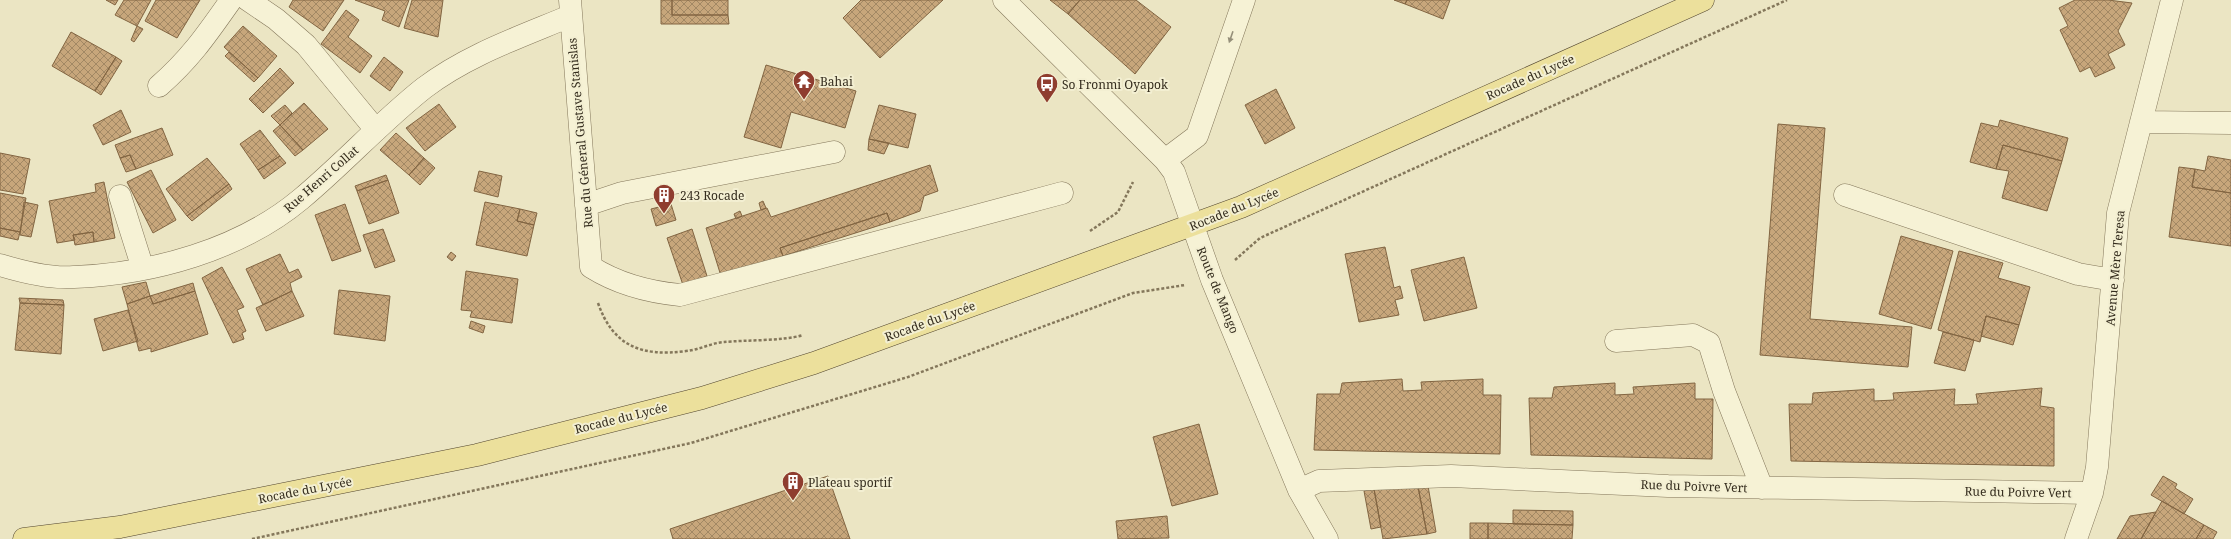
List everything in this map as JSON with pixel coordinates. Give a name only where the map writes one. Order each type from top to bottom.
[{"type":"main road","name":"Rocade du Lycée","points":[[24,539],[120,527],[477,455],[702,398],[814,363],[1193,226],[1241,207],[1702,0]]},
{"type":"main road","name":"Rocade du Lycée","points":[[78,539],[120,527]]},
{"type":"street","points":[[160,86],[184,64],[199,46],[231,0]]},
{"type":"street","points":[[248,0],[276,19],[306,45],[376,130]]},
{"type":"street","name":"Route de Mango","points":[[1004,0],[1165,160],[1174,172],[1212,280],[1299,490],[1327,539]]},
{"type":"street","points":[[1165,160],[1197,136],[1244,0]]},
{"type":"street","name":"Avenue Mère Teresa","points":[[2076,539],[2092,494],[2097,467],[2118,213],[2172,0]]},
{"type":"street","name":"Rue Henri Collat","points":[[0,265],[34,274],[72,278],[143,269],[213,249],[244,235],[274,218],[300,200],[424,88],[478,55],[570,8]]},
{"type":"street","name":"Rue du Géneral Gustave Stanislas","points":[[570,8],[591,267]]},
{"type":"street","points":[[2141,122],[2231,123]]},
{"type":"street","points":[[586,205],[622,193],[834,152]]},
{"type":"street","points":[[591,267],[604,275],[639,288],[680,295],[1062,193]]},
{"type":"street","points":[[1845,195],[2078,274],[2113,280]]},
{"type":"street","points":[[120,196],[143,269]]},
{"type":"street","points":[[1616,341],[1693,335],[1709,343],[1724,391],[1762,488]]},
{"type":"street","name":"Rue du Poivre Vert","points":[[1299,490],[1319,481],[1451,476],[1762,488],[2092,494]]},
{"type":"path","points":[[1088,233],[1118,212],[1133,182]]},
{"type":"path","points":[[591,267],[593,285],[604,320],[615,335],[623,342],[642,350],[661,352],[686,351],[716,343],[800,336],[808,334]]},
{"type":"building","points":[[106,0],[118,0],[115,5]]},
{"type":"building","points":[[124,0],[151,0],[137,26],[115,15]]},
{"type":"building","points":[[156,0],[200,0],[177,38],[145,21]]},
{"type":"building","points":[[293,0],[344,0],[323,31],[289,7]]},
{"type":"building","points":[[355,0],[409,0],[399,27],[382,20],[385,11]]},
{"type":"building","points":[[412,0],[443,0],[438,37],[404,28]]},
{"type":"building","points":[[661,0],[672,0],[672,15],[728,15],[729,24],[661,24]]},
{"type":"building","points":[[672,0],[728,0],[728,15],[672,15]]},
{"type":"building","points":[[861,0],[943,0],[880,58],[843,18]]},
{"type":"building","points":[[1050,0],[1080,0],[1068,14]]},
{"type":"building","points":[[1080,0],[1136,0],[1171,27],[1135,74],[1068,14]]},
{"type":"building","points":[[1394,0],[1407,0],[1405,4]]},
{"type":"building","points":[[1407,0],[1450,0],[1443,19],[1405,4]]},
{"type":"building","points":[[2075,0],[2108,0],[2132,3],[2118,31],[2125,45],[2108,54],[2115,68],[2095,77],[2090,67],[2080,72],[2060,30],[2068,26],[2059,8]]},
{"type":"building","points":[[346,10],[359,20],[348,37],[372,56],[360,73],[321,44]]},
{"type":"building","points":[[137,26],[143,29],[134,42],[131,40]]},
{"type":"building","points":[[243,26],[277,56],[258,78],[224,47]]},
{"type":"building","points":[[71,32],[116,57],[95,91],[52,66]]},
{"type":"building","points":[[229,52],[258,78],[254,82],[225,56]]},
{"type":"building","points":[[116,57],[122,61],[101,95],[95,91]]},
{"type":"building","points":[[384,57],[403,72],[390,91],[370,76]]},
{"type":"building","name":"Bahai","points":[[766,65],[856,91],[845,128],[791,112],[781,148],[744,137]]},
{"type":"building","points":[[280,68],[294,83],[263,113],[249,99]]},
{"type":"building","points":[[1276,89],[1295,128],[1265,144],[1245,105]]},
{"type":"building","points":[[304,103],[328,129],[303,150],[280,125]]},
{"type":"building","points":[[439,104],[456,127],[425,151],[406,128]]},
{"type":"building","points":[[285,105],[292,113],[280,125],[271,116]]},
{"type":"building","points":[[879,105],[916,114],[908,148],[869,139]]},
{"type":"building","points":[[121,110],[131,132],[103,145],[93,125]]},
{"type":"building","points":[[2000,120],[2068,138],[2062,161],[2003,145],[1996,169],[1970,162],[1981,123],[1998,127]]},
{"type":"building","points":[[1778,124],[1825,128],[1810,319],[1912,327],[1908,367],[1760,355]]},
{"type":"building","points":[[280,125],[303,150],[295,156],[273,131]]},
{"type":"building","points":[[162,128],[173,155],[136,169],[130,155],[120,158],[115,145]]},
{"type":"building","points":[[260,130],[280,156],[258,170],[240,144]]},
{"type":"building","points":[[396,133],[424,158],[409,175],[380,150]]},
{"type":"building","points":[[869,139],[889,143],[884,154],[868,150]]},
{"type":"building","points":[[2003,145],[2062,161],[2047,211],[2002,198],[2009,171],[1996,169]]},
{"type":"building","points":[[0,153],[30,159],[23,194],[0,190]]},
{"type":"building","points":[[130,155],[136,169],[126,172],[120,158]]},
{"type":"building","points":[[280,156],[286,163],[264,179],[258,170]]},
{"type":"building","points":[[2208,156],[2231,160],[2231,193],[2192,187],[2195,169],[2205,171]]},
{"type":"building","points":[[207,158],[229,184],[187,216],[166,189]]},
{"type":"building","points":[[424,158],[435,168],[420,185],[409,175]]},
{"type":"building","points":[[930,165],[938,191],[924,196],[920,211],[890,222],[887,213],[780,248],[783,256],[721,276],[706,228],[767,208],[771,217]]},
{"type":"building","points":[[2179,167],[2195,169],[2192,187],[2231,193],[2231,246],[2169,237]]},
{"type":"building","points":[[151,170],[176,220],[153,233],[127,182]]},
{"type":"building","points":[[479,171],[502,176],[498,197],[474,191]]},
{"type":"building","points":[[386,175],[388,180],[357,191],[355,186]]},
{"type":"building","points":[[388,180],[399,213],[369,224],[357,191]]},
{"type":"building","points":[[104,182],[115,238],[94,242],[93,232],[73,235],[75,240],[57,243],[49,201],[96,192],[95,184]]},
{"type":"building","points":[[229,184],[232,189],[192,221],[187,216]]},
{"type":"building","points":[[0,193],[26,198],[20,232],[0,228]]},
{"type":"building","points":[[763,201],[766,208],[761,210],[759,203]]},
{"type":"building","points":[[24,202],[38,205],[31,237],[20,235]]},
{"type":"building","points":[[485,202],[520,209],[517,221],[534,225],[527,256],[476,245]]},
{"type":"building","points":[[345,204],[361,251],[332,261],[315,215]]},
{"type":"building","name":"243 Rocade","points":[[671,204],[676,220],[656,226],[651,209]]},
{"type":"building","points":[[520,209],[537,213],[534,225],[517,221]]},
{"type":"building","points":[[740,211],[742,216],[736,219],[734,214]]},
{"type":"building","points":[[887,213],[890,222],[783,256],[780,248]]},
{"type":"building","points":[[0,228],[20,232],[18,240],[0,236]]},
{"type":"building","points":[[383,229],[395,261],[375,268],[363,235]]},
{"type":"building","points":[[692,229],[707,276],[683,285],[667,238]]},
{"type":"building","points":[[93,232],[94,242],[75,245],[73,235]]},
{"type":"building","points":[[1901,236],[1953,251],[1931,329],[1879,314]]},
{"type":"building","points":[[1385,247],[1394,288],[1400,286],[1403,298],[1395,300],[1399,315],[1359,322],[1345,254]]},
{"type":"building","points":[[1959,251],[2003,263],[1998,278],[2030,287],[2019,325],[1986,316],[1980,342],[1938,330]]},
{"type":"building","points":[[451,252],[456,256],[452,261],[447,257]]},
{"type":"building","points":[[280,254],[289,273],[298,269],[302,277],[290,283],[292,291],[263,305],[246,269]]},
{"type":"building","points":[[1464,257],[1477,308],[1424,321],[1411,270]]},
{"type":"building","points":[[222,267],[244,307],[237,310],[246,331],[242,333],[244,339],[233,343],[202,278]]},
{"type":"building","points":[[466,271],[518,279],[512,323],[470,317],[472,311],[461,310]]},
{"type":"building","points":[[146,282],[150,296],[127,304],[122,287]]},
{"type":"building","points":[[193,283],[195,291],[153,304],[150,296]]},
{"type":"building","points":[[339,290],[390,296],[385,341],[334,334]]},
{"type":"building","points":[[195,291],[208,334],[151,352],[151,348],[139,351],[127,304],[150,296],[153,304]]},
{"type":"building","points":[[292,291],[304,316],[266,331],[256,308]]},
{"type":"building","points":[[19,298],[63,300],[64,305],[20,303]]},
{"type":"building","points":[[20,303],[64,305],[61,354],[15,350]]},
{"type":"building","points":[[128,310],[138,341],[103,351],[94,319]]},
{"type":"building","points":[[1986,316],[2019,325],[2013,345],[1981,336]]},
{"type":"building","points":[[471,321],[485,326],[483,333],[469,328]]},
{"type":"building","points":[[1943,332],[1974,340],[1965,371],[1934,363]]},
{"type":"building","points":[[1402,379],[1403,391],[1422,390],[1421,382],[1483,379],[1483,395],[1501,395],[1500,454],[1314,450],[1317,394],[1340,394],[1342,383]]},
{"type":"building","points":[[1615,383],[1615,395],[1634,394],[1633,387],[1695,383],[1695,399],[1713,399],[1712,459],[1531,455],[1529,398],[1552,398],[1554,387]]},
{"type":"building","points":[[2042,388],[2040,406],[2054,408],[2054,466],[1791,461],[1789,404],[1812,404],[1813,393],[1874,389],[1874,401],[1894,400],[1893,393],[1955,389],[1954,405],[1978,404],[1976,394]]},
{"type":"building","points":[[1199,424],[1218,494],[1172,506],[1153,437]]},
{"type":"building","name":"Plateau sportif","points":[[828,476],[850,539],[673,539],[670,529]]},
{"type":"building","points":[[2163,476],[2177,484],[2175,488],[2193,499],[2184,514],[2151,495]]},
{"type":"building","points":[[1427,480],[1436,532],[1427,534],[1417,481]]},
{"type":"building","points":[[1417,481],[1427,534],[1383,539],[1374,489]]},
{"type":"building","points":[[1374,489],[1381,527],[1371,529],[1364,491]]},
{"type":"building","points":[[2162,501],[2204,525],[2196,539],[2141,539]]},
{"type":"building","points":[[1513,510],[1573,511],[1573,525],[1513,524]]},
{"type":"building","points":[[2156,512],[2141,539],[2117,539],[2130,516]]},
{"type":"building","points":[[1167,516],[1169,538],[1118,539],[1116,521]]},
{"type":"building","points":[[1470,523],[1488,523],[1488,539],[1470,539]]},
{"type":"building","points":[[1488,523],[1573,525],[1572,539],[1488,539]]},
{"type":"building","points":[[2204,525],[2217,532],[2213,539],[2196,539]]},
{"type":"place","name":"Bahai","points":[[804,100]]},
{"type":"place","name":"So Fronmi Oyapok","points":[[1047,104]]},
{"type":"place","name":"243 Rocade","points":[[664,214]]},
{"type":"place","name":"Plateau sportif","points":[[793,502]]}]
